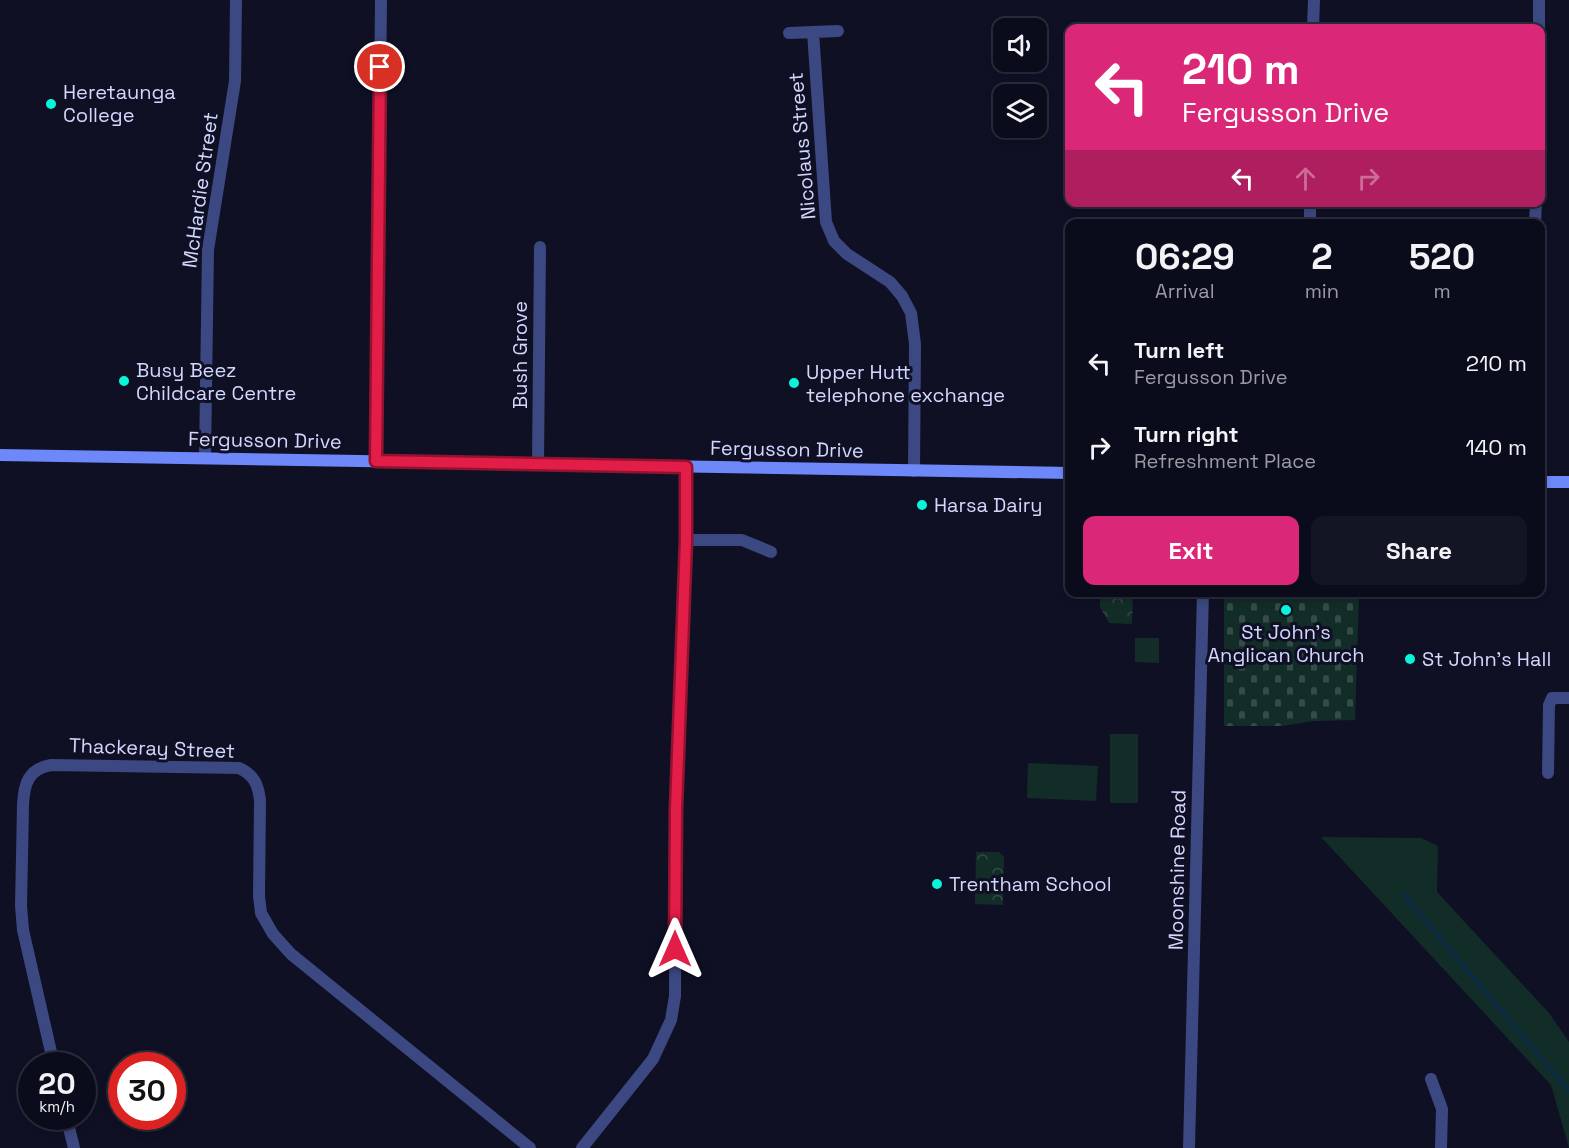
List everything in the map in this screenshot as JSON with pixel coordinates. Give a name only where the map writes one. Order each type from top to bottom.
[{"type":"main road","name":"Fergusson Drive","points":[[0,455],[1065,473]]},
{"type":"main road","points":[[1545,482],[1569,482]]},
{"type":"street","name":"McHardie Street","points":[[205,458],[208,250],[235,81],[237,0]]},
{"type":"street","points":[[376,461],[381,0]]},
{"type":"street","points":[[1313,24],[1314,0]]},
{"type":"street","points":[[1539,0],[1539,24]]},
{"type":"street","points":[[789,33],[838,31]]},
{"type":"street","name":"Nicolaus Street","points":[[813,32],[826,222],[834,241],[847,254],[890,282],[902,296],[911,312],[915,344],[914,471]]},
{"type":"street","name":"Bush Grove","points":[[538,464],[540,247]]},
{"type":"street","points":[[582,1148],[653,1059],[662,1041],[675,996],[676,809],[686,540],[686,467]]},
{"type":"street","points":[[686,540],[742,540],[771,552]]},
{"type":"street","name":"Moonshine Road","points":[[1189,1148],[1203,597]]},
{"type":"street","points":[[1548,773],[1549,705],[1552,698],[1569,698]]},
{"type":"street","name":"Thackeray Street","points":[[51,1052],[23,930],[21,906],[24,794],[28,778],[37,769],[51,765],[239,768],[252,776],[258,786],[260,800],[259,896],[261,913],[273,934],[291,954],[530,1148]]},
{"type":"street","points":[[1431,1079],[1442,1109],[1441,1148]]},
{"type":"street","points":[[70,1130],[74,1148]]},
{"type":"green space","points":[[1100,597],[1133,597],[1132,624],[1109,623],[1100,607]]},
{"type":"green space","points":[[1224,597],[1359,597],[1355,720],[1314,721],[1282,726],[1224,726]]},
{"type":"green space","points":[[1135,638],[1159,638],[1159,663],[1135,662]]},
{"type":"green space","points":[[1110,734],[1138,734],[1138,803],[1110,803]]},
{"type":"green space","points":[[1028,763],[1098,766],[1096,801],[1027,798]]},
{"type":"green space","points":[[1321,837],[1421,838],[1438,846],[1437,892],[1549,1013],[1569,1042],[1569,1148],[1551,1085]]},
{"type":"green space","points":[[976,852],[999,852],[1004,857],[1003,905],[975,904]]},
{"type":"waterway","points":[[1404,895],[1569,1091]]},
{"type":"place","name":"Heretaunga College","points":[[51,104]]},
{"type":"place","name":"Busy Beez Childcare Centre","points":[[124,381]]},
{"type":"place","name":"Upper Hutt telephone exchange","points":[[794,383]]},
{"type":"place","name":"Harsa Dairy","points":[[922,505]]},
{"type":"place","name":"St John's Anglican Church","points":[[1286,610]]},
{"type":"place","name":"St John's Hall","points":[[1410,659]]},
{"type":"place","name":"Trentham School","points":[[937,884]]},
{"type":"route","points":[[380,67],[376,461],[686,467],[686,540],[676,809],[675,949]]}]
